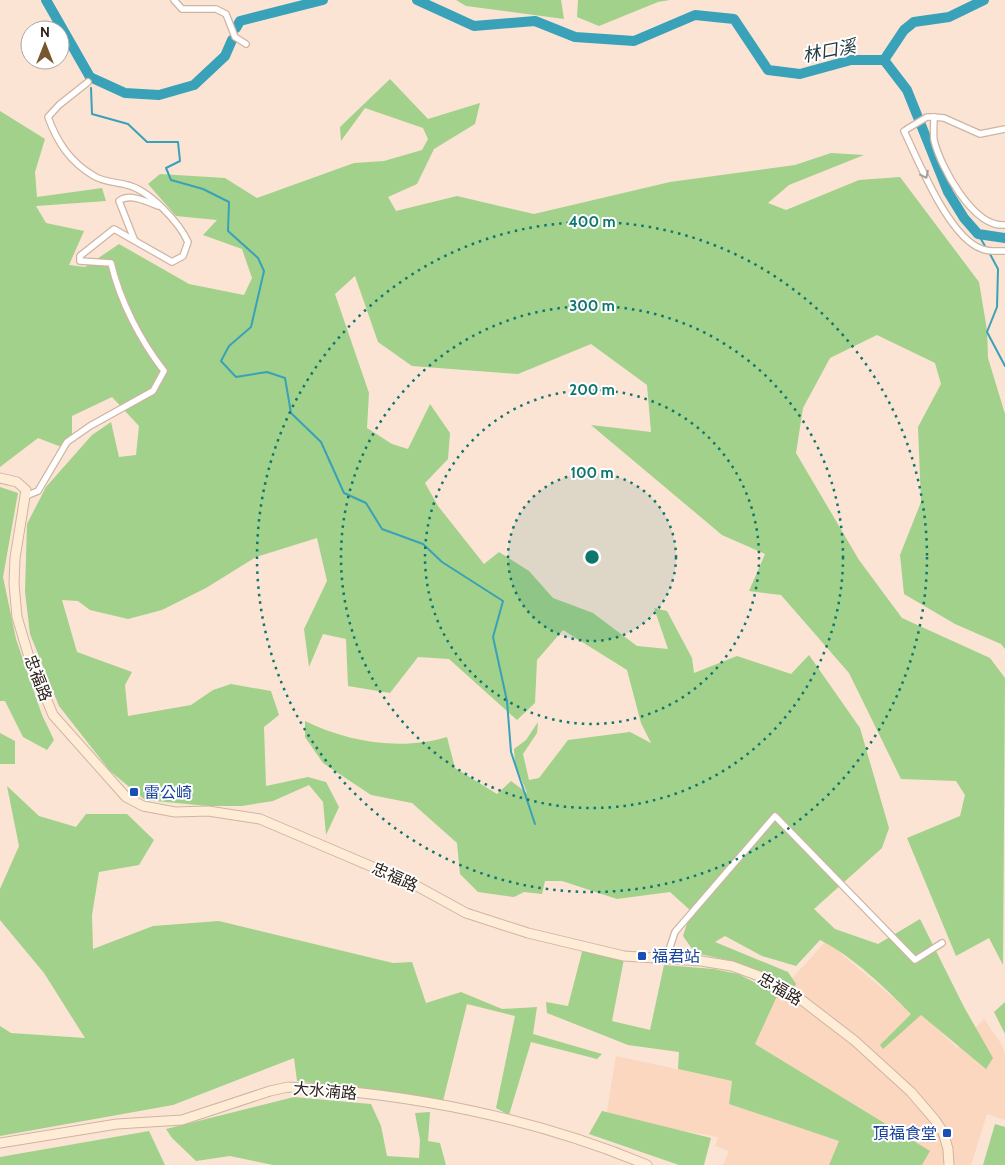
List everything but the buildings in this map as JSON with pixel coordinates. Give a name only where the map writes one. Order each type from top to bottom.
[{"type":"street","points":[[174,0],[182,10],[216,9],[226,14],[236,37],[246,44]]},
{"type":"street","points":[[0,478],[24,486],[26,496],[38,491],[67,442],[90,426],[153,391],[164,371],[155,359],[123,300],[111,263],[80,261],[80,256],[114,229],[172,262],[182,256],[188,242],[184,233],[162,208],[130,185],[95,177],[63,150],[48,117],[58,105],[88,82]]},
{"type":"street","points":[[934,117],[934,139],[938,151],[966,203],[987,222],[1005,225]]},
{"type":"street","points":[[1005,129],[980,134],[944,118],[934,117],[927,118],[905,130],[931,188],[955,226],[972,244],[982,250],[1005,251]]},
{"type":"street","points":[[134,239],[118,201],[123,198],[131,198],[162,208]]},
{"type":"street","name":"忠福路","points":[[26,496],[16,550],[14,584],[17,617],[29,657],[53,715],[126,797],[143,806],[175,812],[208,811],[260,819],[415,885],[466,914],[528,934],[624,956],[732,966],[760,976],[803,1001],[855,1041],[911,1092],[943,1132],[948,1149],[949,1165]]},
{"type":"street","points":[[666,960],[675,932],[774,816],[915,960],[942,943]]},
{"type":"street","name":"大水湳路","points":[[0,1143],[117,1124],[182,1120],[270,1091],[288,1088],[400,1099],[503,1119],[588,1141],[647,1165]]},
{"type":"shaded area","points":[[826,941],[915,1016],[920,1012],[957,1048],[984,1019],[1002,1045],[1005,1054],[1005,1120],[987,1114],[971,1165],[922,1165],[929,1151],[755,1044],[778,994]]},
{"type":"shaded area","points":[[616,1056],[732,1081],[729,1104],[839,1141],[829,1165],[723,1165],[729,1151],[715,1146],[718,1137],[606,1117]]},
{"type":"green space","points":[[456,0],[561,0],[564,19],[466,6]]},
{"type":"green space","points":[[578,0],[670,0],[658,2],[599,26],[577,17]]},
{"type":"green space","points":[[390,79],[428,119],[480,103],[475,124],[434,149],[417,184],[388,197],[396,211],[457,196],[534,214],[670,182],[795,165],[831,153],[864,155],[789,185],[768,203],[786,210],[859,180],[900,177],[979,282],[987,330],[988,358],[1005,414],[1005,649],[1001,644],[955,624],[904,594],[900,555],[921,502],[918,427],[941,384],[935,363],[877,335],[830,358],[803,408],[796,453],[859,560],[902,618],[990,658],[1005,678],[1003,965],[989,938],[956,956],[907,838],[960,816],[965,795],[956,781],[901,779],[849,673],[781,595],[749,591],[765,554],[722,535],[591,425],[651,432],[647,385],[591,344],[518,374],[412,366],[378,342],[355,276],[335,294],[369,393],[367,428],[392,444],[408,449],[430,404],[450,433],[448,459],[425,483],[438,506],[484,564],[499,552],[529,571],[553,598],[593,613],[637,646],[668,649],[654,608],[667,611],[692,658],[694,673],[737,656],[791,674],[809,655],[860,728],[889,828],[882,848],[814,909],[835,929],[878,944],[920,919],[964,1007],[993,1058],[986,1069],[921,1015],[883,1049],[880,1045],[911,1014],[880,983],[857,964],[820,940],[796,966],[762,956],[725,936],[715,942],[788,972],[796,984],[794,988],[727,960],[695,953],[683,936],[691,911],[670,892],[617,899],[562,881],[545,881],[542,894],[524,892],[514,897],[478,892],[460,874],[457,843],[412,803],[371,795],[323,763],[305,737],[305,721],[339,734],[375,742],[393,744],[412,743],[447,737],[455,768],[497,794],[511,781],[527,793],[515,763],[514,749],[526,740],[538,722],[537,733],[523,754],[529,780],[539,778],[568,740],[630,732],[651,743],[641,723],[627,670],[563,630],[537,660],[535,703],[517,720],[449,659],[418,657],[390,693],[348,686],[346,639],[323,634],[309,667],[304,629],[327,581],[317,538],[256,557],[206,588],[162,610],[128,619],[90,610],[78,601],[62,600],[77,652],[132,672],[125,685],[128,716],[191,705],[213,690],[231,684],[271,691],[279,715],[264,727],[266,786],[308,777],[326,782],[339,807],[326,835],[323,802],[309,785],[273,801],[242,806],[208,806],[145,800],[110,771],[59,706],[30,634],[25,592],[27,524],[46,487],[92,435],[111,422],[119,457],[136,455],[139,426],[112,397],[72,416],[72,440],[64,448],[38,438],[0,467],[0,111],[45,139],[35,172],[37,197],[102,188],[106,201],[36,206],[46,223],[84,231],[69,265],[85,267],[119,244],[189,284],[244,295],[252,278],[242,249],[203,235],[217,220],[176,216],[148,184],[160,174],[225,178],[257,198],[354,163],[384,161],[422,150],[428,139],[423,128],[365,108],[341,141],[340,127]]},
{"type":"green space","points":[[0,487],[18,493],[3,577],[16,639],[42,715],[54,740],[47,750],[23,737],[5,701],[0,701]]},
{"type":"green space","points":[[0,733],[15,741],[15,764],[0,764]]},
{"type":"green space","points":[[7,786],[39,816],[76,827],[86,814],[127,814],[154,840],[139,865],[99,872],[92,915],[93,949],[153,926],[219,921],[393,963],[412,962],[426,1003],[461,992],[502,1009],[537,1007],[533,1034],[602,1054],[597,1059],[531,1042],[509,1115],[496,1108],[515,1016],[467,1004],[443,1101],[297,1081],[294,1058],[173,1105],[0,1136],[0,1026],[11,1033],[85,1038],[44,973],[0,920],[0,889],[19,846]]},
{"type":"green space","points":[[583,948],[624,959],[612,1021],[650,1030],[664,965],[714,969],[738,974],[778,994],[755,1044],[930,1151],[922,1165],[829,1165],[839,1141],[729,1104],[732,1081],[678,1069],[679,1052],[628,1045],[547,1013],[546,1002],[568,1006]]},
{"type":"green space","points":[[1005,1002],[1005,1034],[994,1012]]},
{"type":"green space","points":[[294,1097],[371,1104],[381,1126],[387,1156],[419,1158],[420,1140],[415,1113],[430,1112],[428,1141],[440,1143],[446,1165],[273,1165],[230,1156],[196,1161],[172,1138],[166,1129]]},
{"type":"green space","points":[[602,1111],[711,1138],[704,1165],[679,1165],[589,1134]]},
{"type":"green space","points":[[995,1124],[1005,1127],[1005,1165],[983,1165]]},
{"type":"green space","points":[[149,1131],[165,1165],[0,1165],[0,1157]]},
{"type":"waterway","name":"林口溪","points":[[46,0],[90,77],[125,93],[159,95],[194,85],[225,56],[232,40]]},
{"type":"waterway","name":"林口溪","points":[[236,28],[240,21],[323,0]]},
{"type":"waterway","name":"林口溪","points":[[417,0],[474,26],[535,21],[575,37],[634,41],[695,15],[734,19],[768,70],[800,74],[851,60],[884,60],[907,90],[948,192],[964,218],[978,234],[1005,238]]},
{"type":"waterway","points":[[884,60],[904,30],[914,22],[949,17],[984,0]]},
{"type":"waterway","points":[[91,88],[92,114],[128,124],[147,142],[178,142],[180,161],[166,168],[171,180],[203,189],[229,202],[228,231],[258,258],[264,271],[251,327],[229,346],[221,361],[236,377],[267,372],[285,378],[291,413],[321,442],[344,493],[366,503],[382,529],[423,544],[442,562],[503,601],[493,637],[507,701],[511,752],[535,824]]},
{"type":"waterway","points":[[978,234],[985,246]]},
{"type":"waterway","points":[[990,254],[998,269],[997,307],[987,332],[1005,366]]},
{"type":"place","name":"雷公崎","points":[[134,792]]},
{"type":"place","name":"福君站","points":[[642,956]]},
{"type":"place","name":"頂福食堂","points":[[947,1133]]}]
